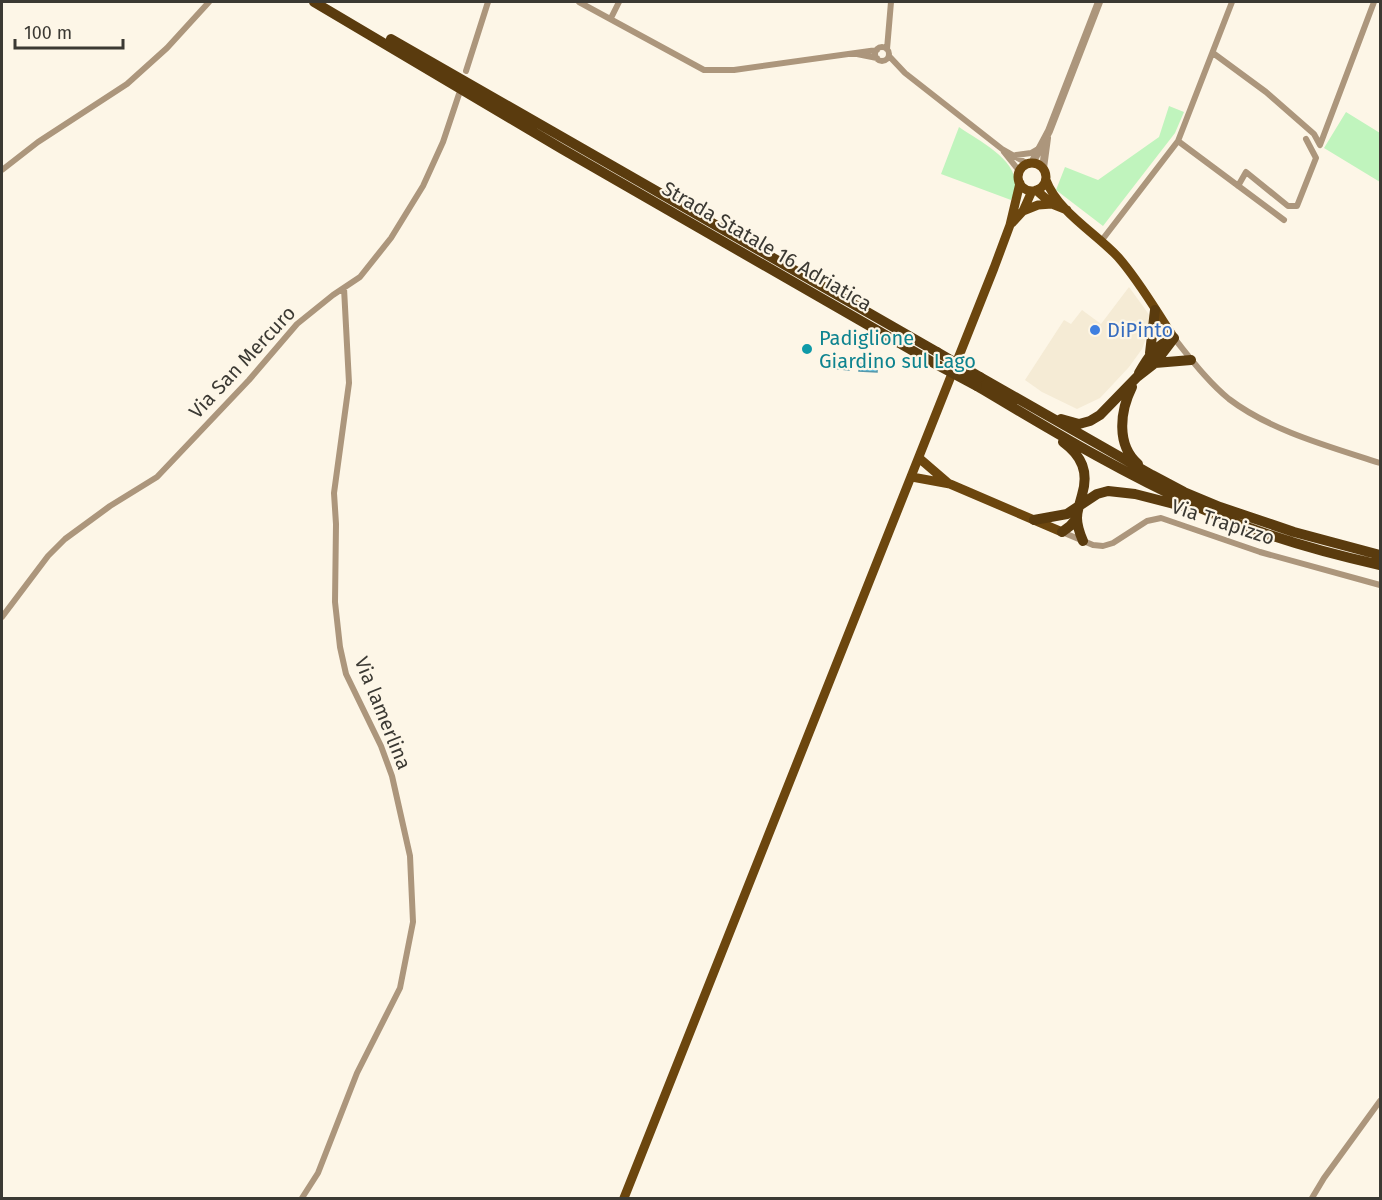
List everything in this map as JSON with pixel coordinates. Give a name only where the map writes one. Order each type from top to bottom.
[{"type":"highway","name":"Strada Statale 16 Adriatica","points":[[314,2],[562,149],[936,358]]},
{"type":"highway","name":"Strada Statale 16 Adriatica","points":[[326,2],[1027,410],[1148,483],[1216,515],[1292,541],[1380,565]]},
{"type":"highway","points":[[1153,358],[1155,310]]},
{"type":"highway","points":[[1027,410],[1066,421],[1079,423],[1090,421],[1100,416],[1174,338]]},
{"type":"highway","points":[[1153,358],[1191,360]]},
{"type":"highway","points":[[1137,377],[1126,399],[1123,440],[1130,456],[1152,475]]},
{"type":"highway","name":"Strada Statale 16 Adriatica","points":[[1027,410],[1184,492],[1294,532],[1380,555]]},
{"type":"highway","points":[[1027,410],[1072,449],[1082,461],[1086,480],[1074,513],[1062,532]]},
{"type":"highway","points":[[1034,520],[1074,513],[1097,495],[1108,491],[1119,491],[1216,515]]},
{"type":"highway","points":[[1074,513],[1083,541]]},
{"type":"main road","points":[[624,1198],[920,458],[1010,225],[1020,183],[1020,172],[1030,164],[1042,168],[1049,189],[1069,211],[1102,240],[1135,277],[1174,338]]},
{"type":"main road","points":[[1010,225],[1023,211],[1034,191],[1046,180]]},
{"type":"main road","points":[[1020,183],[1025,189],[1034,191],[1052,204],[1069,211]]},
{"type":"main road","points":[[1023,211],[1038,205],[1052,204]]},
{"type":"main road","points":[[920,458],[950,484]]},
{"type":"main road","points":[[912,477],[950,484],[1062,532]]},
{"type":"street","points":[[2,170],[38,141],[127,84],[167,48],[209,2]]},
{"type":"street","points":[[466,71],[488,2]]},
{"type":"street","points":[[579,2],[704,70],[734,70],[883,51],[905,73],[1002,149],[1030,164],[1049,131],[1099,2]]},
{"type":"street","points":[[611,18],[619,2]]},
{"type":"street","points":[[879,60],[887,33],[891,2]]},
{"type":"street","points":[[1102,240],[1178,141],[1232,2]]},
{"type":"street","points":[[1213,53],[1266,92],[1314,134],[1320,146],[1374,2]]},
{"type":"street","points":[[879,60],[887,59],[883,51]]},
{"type":"street","points":[[854,53],[879,60],[905,73]]},
{"type":"street","name":"Via San Mercuro","points":[[2,617],[48,555],[110,506],[157,477],[249,380],[297,324],[360,277],[391,238],[423,186],[459,94]]},
{"type":"street","points":[[1042,168],[1049,131]]},
{"type":"street","points":[[1238,186],[1246,172],[1288,206],[1297,206],[1316,158],[1306,139]]},
{"type":"street","points":[[1178,141],[1284,220]]},
{"type":"street","points":[[1002,149],[1020,172]]},
{"type":"street","points":[[1013,155],[1031,153],[1038,149]]},
{"type":"street","name":"Via lamerlina","points":[[302,1198],[318,1173],[357,1073],[400,988],[413,922],[410,856],[392,776],[381,746],[346,674],[340,647],[335,602],[334,493],[349,383],[344,288]]},
{"type":"street","points":[[1174,338],[1191,360],[1230,399],[1249,411],[1308,438],[1380,463]]},
{"type":"street","name":"Via Trapizzo","points":[[1062,532],[1103,546],[1113,543],[1147,521],[1161,518],[1260,552],[1380,585]]},
{"type":"street","points":[[1312,1198],[1380,1101]]},
{"type":"shaded area","points":[[1129,287],[1150,316],[1148,333],[1142,349],[1129,367],[1100,398],[1077,409],[1042,392],[1025,380],[1064,320],[1071,324],[1082,310],[1101,324]]},
{"type":"green space","points":[[1169,106],[1184,112],[1175,133],[1103,226],[1056,190],[1065,167],[1098,180],[1159,137]]},
{"type":"green space","points":[[1346,112],[1380,133],[1380,182],[1324,148]]},
{"type":"green space","points":[[959,127],[991,148],[1009,166],[1014,176],[1015,188],[1011,200],[941,174]]},
{"type":"water","points":[[832,361],[850,362],[849,370],[831,368]]},
{"type":"water","points":[[860,363],[877,365],[877,372],[859,371]]},
{"type":"place","name":"DiPinto","points":[[1095,330]]},
{"type":"place","name":"Padiglione Giardino sul Lago","points":[[807,349]]}]
